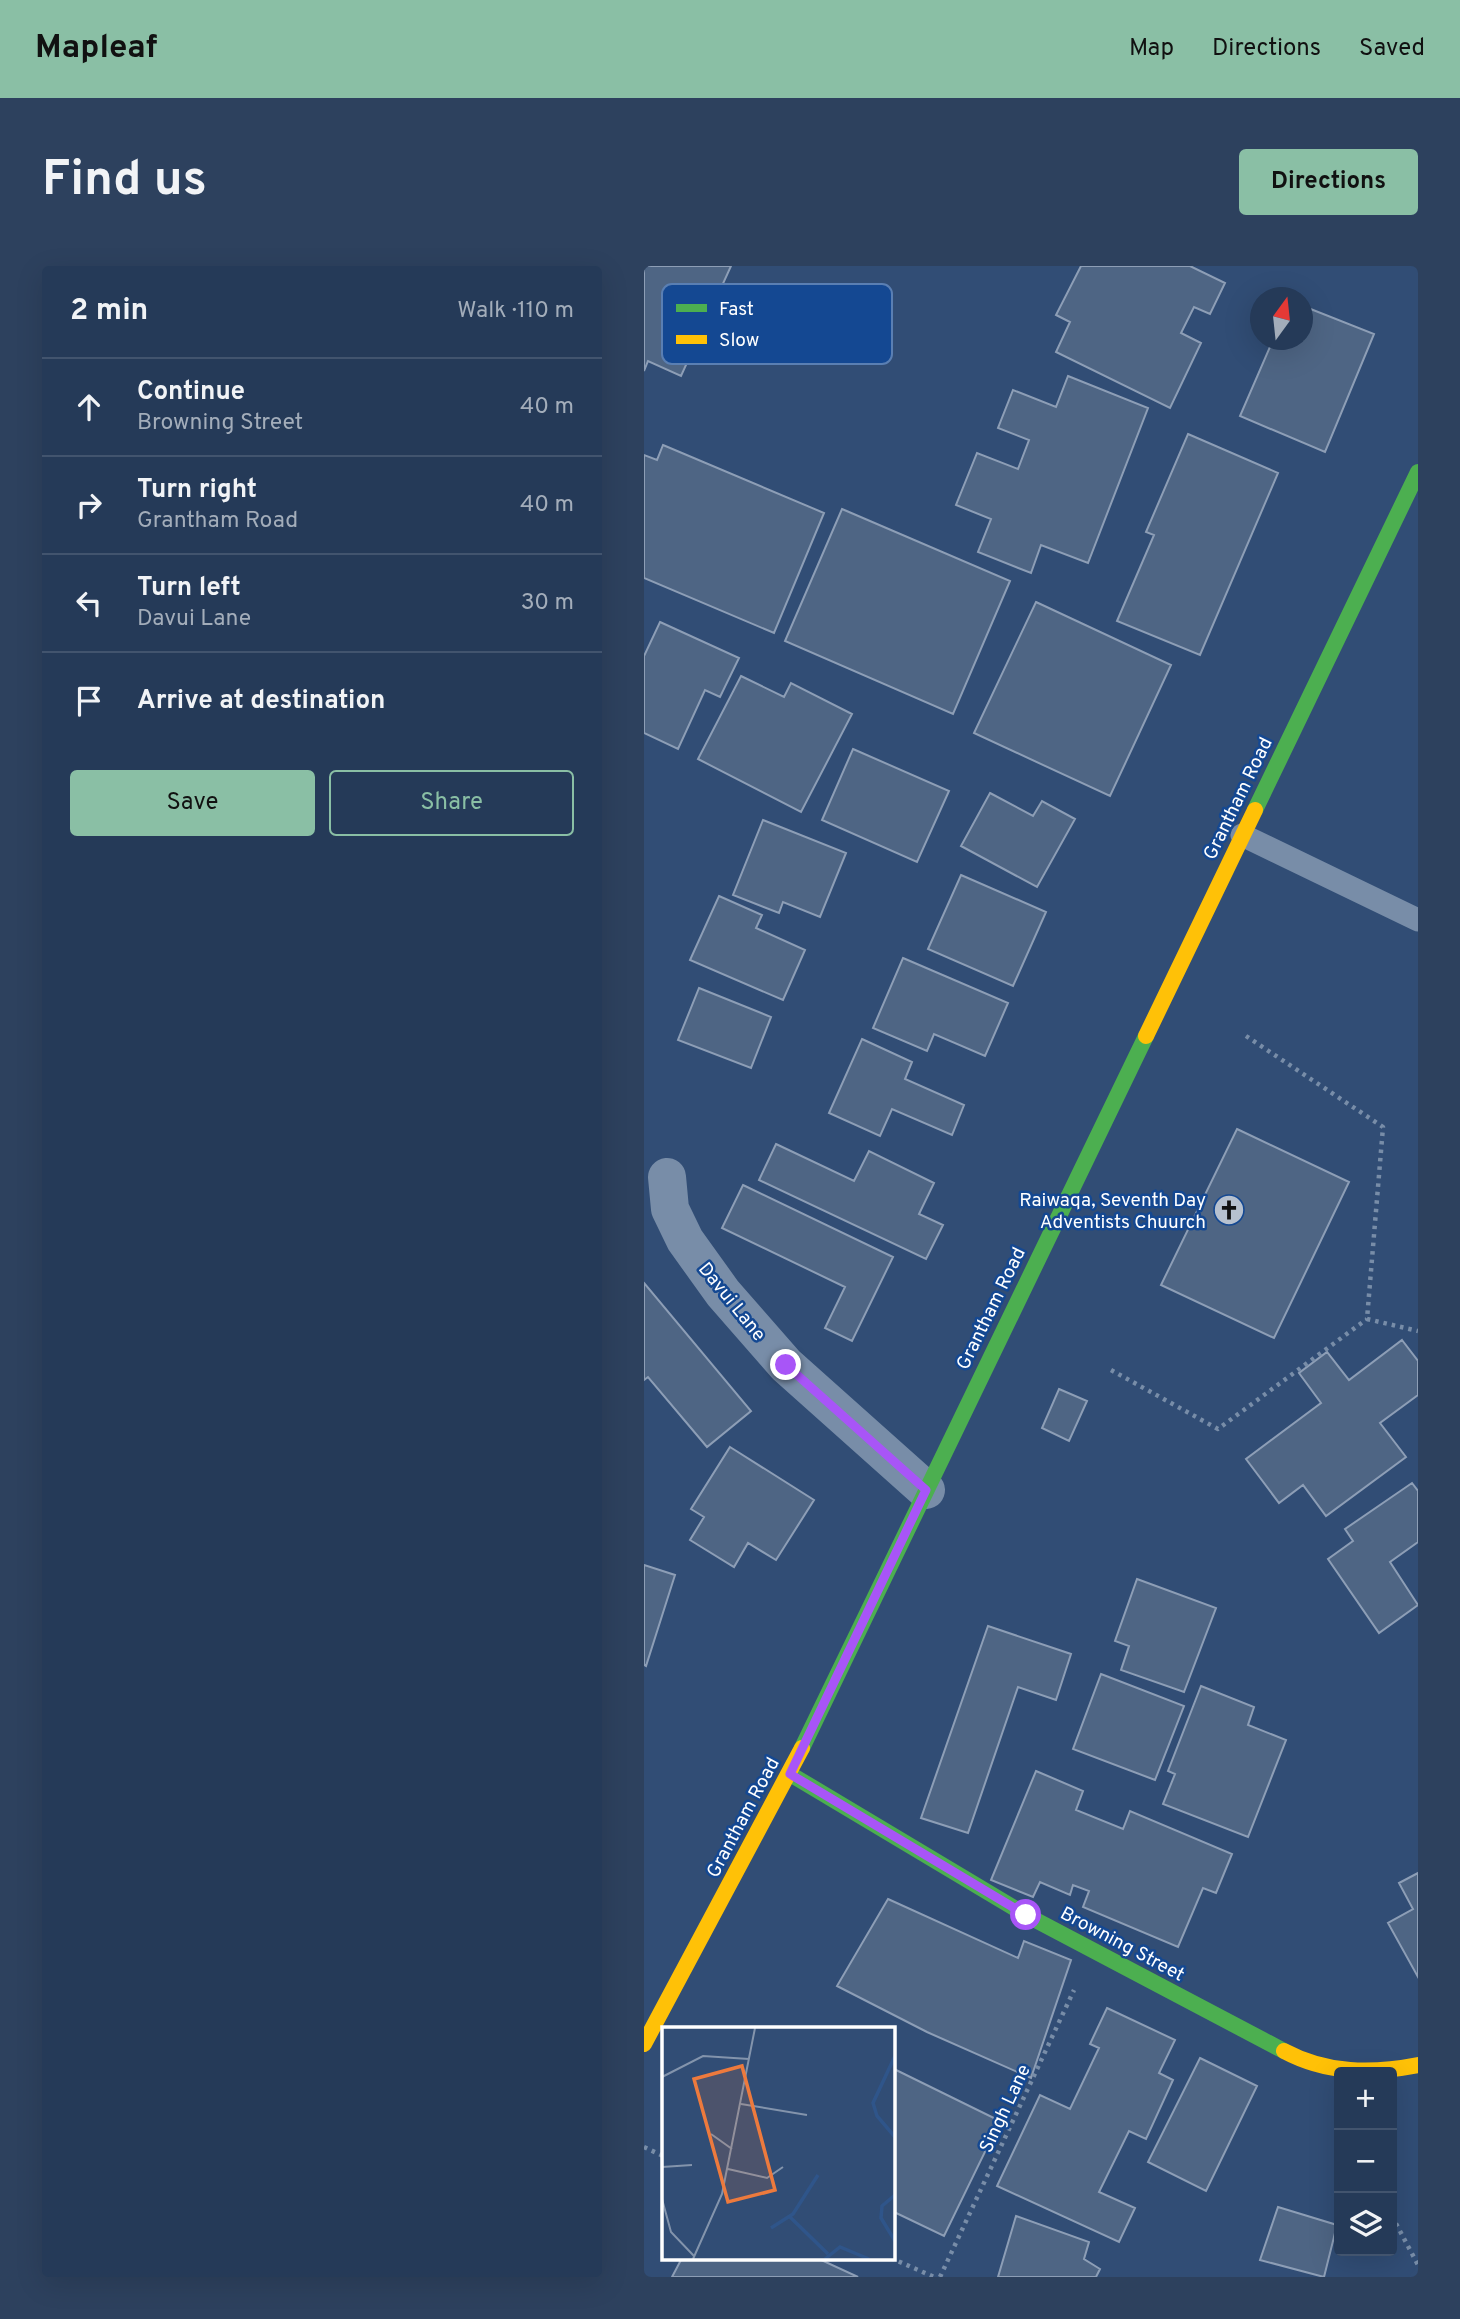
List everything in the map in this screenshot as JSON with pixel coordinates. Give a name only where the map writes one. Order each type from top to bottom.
[{"type":"main road","name":"Grantham Road","points":[[644,2044],[790,1774],[1418,472]]},
{"type":"main road","name":"Browning Street","points":[[790,1774],[1026,1915],[1289,2054],[1343,2071],[1381,2072],[1418,2064]]},
{"type":"street","name":"Davui Lane","points":[[667,1177],[670,1209],[685,1240],[723,1293],[786,1365],[926,1490]]},
{"type":"lane","points":[[1242,835],[1418,920]]},
{"type":"path","points":[[1111,1370],[1218,1429],[1367,1319],[1383,1127],[1246,1035]]},
{"type":"path","points":[[1367,1319],[1418,1331]]},
{"type":"path","name":"Singh Lane","points":[[940,2277],[1093,1951]]},
{"type":"path","points":[[644,2147],[662,2156]]},
{"type":"path","points":[[1397,2225],[1418,2265]]},
{"type":"path","points":[[894,2259],[934,2277]]},
{"type":"building","points":[[644,266],[731,266],[723,284],[662,284],[662,364],[686,364],[681,376],[648,361],[644,371]]},
{"type":"building","points":[[1081,266],[1190,266],[1225,283],[1210,314],[1194,307],[1181,333],[1201,343],[1170,408],[1056,352],[1070,322],[1056,315]]},
{"type":"building","points":[[1313,310],[1374,334],[1325,452],[1240,416],[1269,350],[1313,350]]},
{"type":"building","points":[[1068,376],[1148,408],[1088,563],[1041,545],[1031,573],[978,552],[991,519],[956,505],[977,453],[1018,469],[1029,440],[998,428],[1013,390],[1056,407]]},
{"type":"building","points":[[1188,434],[1278,473],[1200,655],[1117,621],[1154,535],[1146,532]]},
{"type":"building","points":[[663,445],[824,513],[774,633],[644,578],[644,455],[657,460]]},
{"type":"building","points":[[842,509],[1010,581],[953,714],[785,641]]},
{"type":"building","points":[[1036,602],[1171,665],[1110,796],[974,733]]},
{"type":"building","points":[[660,622],[739,658],[720,697],[705,690],[678,749],[644,733],[644,656]]},
{"type":"building","points":[[741,676],[784,697],[791,683],[852,714],[801,812],[698,759]]},
{"type":"building","points":[[853,749],[949,791],[917,862],[822,820]]},
{"type":"building","points":[[990,793],[1033,816],[1042,801],[1075,819],[1037,887],[961,846]]},
{"type":"building","points":[[763,820],[846,853],[820,917],[783,902],[779,913],[733,895]]},
{"type":"building","points":[[961,875],[1046,912],[1013,986],[928,949]]},
{"type":"building","points":[[719,896],[762,915],[756,928],[805,950],[783,1000],[690,960]]},
{"type":"building","points":[[903,958],[1008,1003],[985,1056],[934,1034],[927,1051],[873,1028]]},
{"type":"building","points":[[699,988],[771,1017],[751,1068],[678,1040]]},
{"type":"building","points":[[862,1039],[912,1062],[905,1079],[964,1105],[952,1135],[892,1109],[880,1136],[829,1113]]},
{"type":"building","points":[[1237,1129],[1349,1182],[1274,1338],[1161,1285]]},
{"type":"building","points":[[776,1144],[854,1181],[869,1151],[934,1183],[919,1214],[943,1225],[926,1259],[759,1180]]},
{"type":"building","points":[[743,1185],[893,1257],[852,1341],[825,1328],[845,1287],[722,1228]]},
{"type":"building","points":[[644,1283],[751,1411],[707,1447],[648,1377],[644,1380]]},
{"type":"building","points":[[1402,1340],[1418,1361],[1418,1395],[1380,1423],[1406,1457],[1326,1516],[1303,1485],[1279,1503],[1246,1459],[1321,1403],[1299,1373],[1327,1352],[1349,1380]]},
{"type":"building","points":[[1059,1389],[1087,1401],[1069,1441],[1042,1428]]},
{"type":"building","points":[[730,1447],[814,1500],[776,1560],[748,1543],[734,1567],[690,1540],[704,1517],[691,1509]]},
{"type":"building","points":[[1412,1483],[1418,1491],[1418,1542],[1390,1562],[1418,1605],[1379,1633],[1328,1559],[1353,1541],[1345,1529]]},
{"type":"building","points":[[644,1565],[675,1575],[646,1666],[644,1665]]},
{"type":"building","points":[[1137,1579],[1216,1608],[1184,1692],[1121,1670],[1129,1646],[1115,1641]]},
{"type":"building","points":[[988,1626],[1071,1654],[1056,1700],[1018,1687],[968,1833],[921,1818]]},
{"type":"building","points":[[1101,1674],[1184,1706],[1155,1780],[1073,1749]]},
{"type":"building","points":[[1201,1686],[1254,1707],[1248,1725],[1286,1740],[1248,1837],[1163,1804],[1175,1774],[1168,1771]]},
{"type":"building","points":[[1036,1771],[1083,1791],[1076,1810],[1123,1829],[1130,1811],[1232,1854],[1216,1893],[1203,1888],[1178,1947],[1083,1907],[1089,1891],[1073,1885],[1070,1895],[1040,1882],[1033,1897],[991,1880]]},
{"type":"building","points":[[1418,1873],[1418,1977],[1388,1923],[1413,1909],[1399,1883]]},
{"type":"building","points":[[888,1899],[1018,1958],[1024,1941],[1071,1960],[1031,2078],[927,2032],[837,1986]]},
{"type":"building","points":[[1107,2008],[1175,2040],[1159,2073],[1173,2080],[1146,2139],[1129,2131],[1099,2192],[1135,2208],[1119,2242],[997,2186],[1040,2095],[1070,2109],[1099,2048],[1090,2044]]},
{"type":"building","points":[[1200,2058],[1257,2086],[1206,2191],[1148,2162]]},
{"type":"building","points":[[894,2069],[1000,2121],[944,2236],[894,2212]]},
{"type":"building","points":[[1278,2207],[1334,2224],[1334,2237],[1324,2277],[1260,2260]]},
{"type":"building","points":[[1016,2216],[1089,2242],[1084,2259],[1100,2269],[1096,2277],[998,2277]]},
{"type":"building","points":[[681,2260],[821,2260],[858,2277],[672,2277]]},
{"type":"traffic: fast","points":[[1255,810],[1418,472]]},
{"type":"traffic: fast","points":[[802,1748],[1146,1036]]},
{"type":"traffic: fast","points":[[790,1774],[1026,1915],[1284,2051]]},
{"type":"traffic: slow","points":[[1146,1036],[1255,810]]},
{"type":"traffic: slow","points":[[644,2044],[802,1748]]},
{"type":"traffic: slow","points":[[1284,2051],[1317,2064],[1350,2070],[1384,2070],[1418,2065]]},
{"type":"place","name":"Raiwaqa, Seventh Day Adventists Chuurch","points":[[1229,1210]]},
{"type":"route","points":[[786,1365],[836,1413],[926,1490],[790,1774],[1026,1915]]}]
